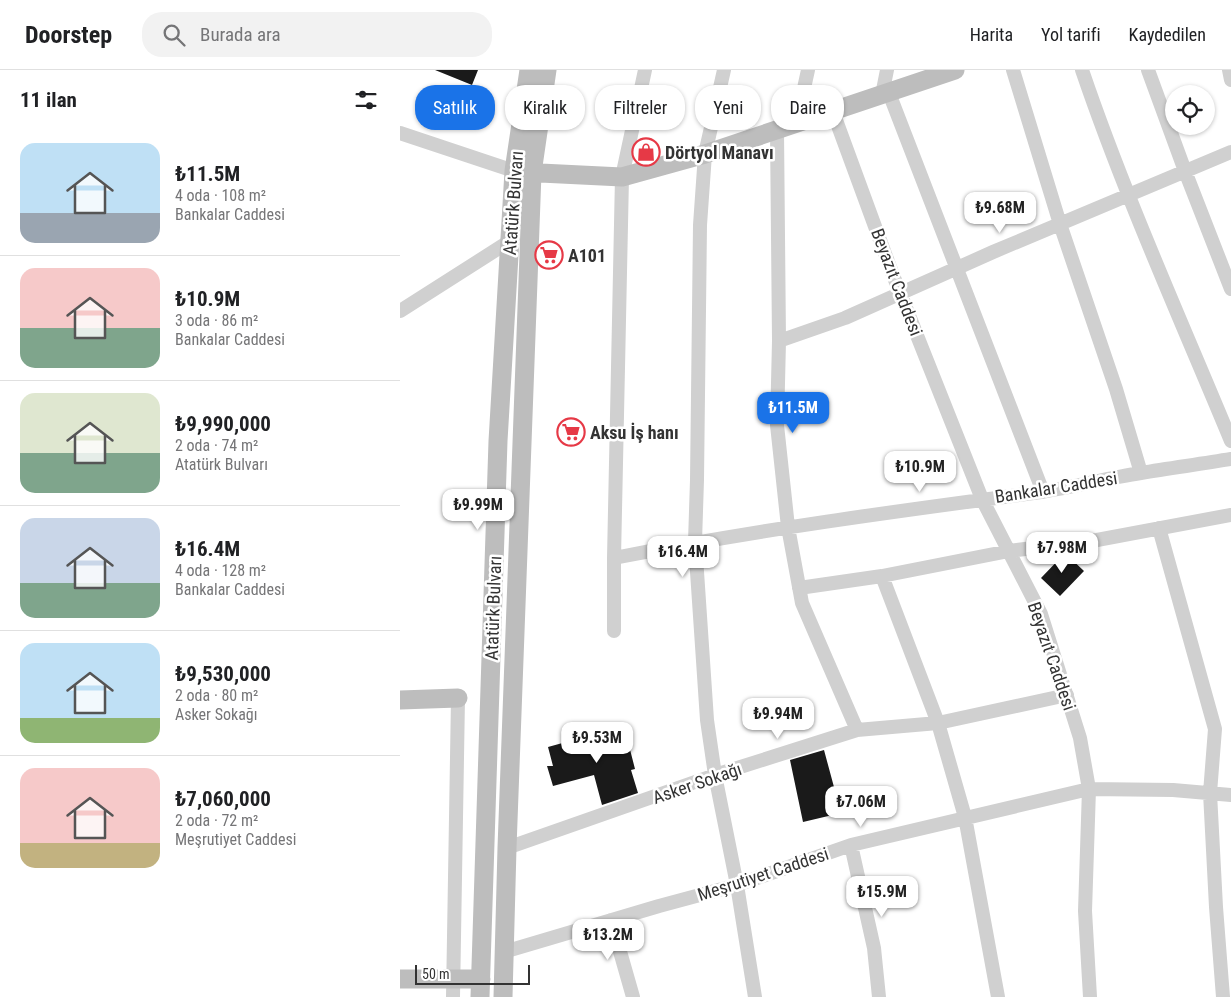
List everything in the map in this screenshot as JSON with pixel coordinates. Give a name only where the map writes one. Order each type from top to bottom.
[{"type":"main road","name":"Atatürk Bulvarı","points":[[503,997],[523,172],[529,70]]},
{"type":"main road","name":"Atatürk Bulvarı","points":[[480,988],[498,441],[510,241],[523,172],[548,70]]},
{"type":"main road","points":[[844,108],[955,70]]},
{"type":"main road","points":[[523,172],[622,177],[705,154],[780,130]]},
{"type":"main road","points":[[400,700],[458,698]]},
{"type":"main road","points":[[400,979],[453,988],[480,988]]},
{"type":"street","points":[[614,631],[622,177],[645,70]]},
{"type":"street","points":[[724,70],[705,154],[700,225],[695,542],[707,720],[715,776],[737,885],[755,997]]},
{"type":"street","points":[[805,85],[808,70]]},
{"type":"street","points":[[888,70],[886,94],[956,268],[1042,492]]},
{"type":"street","points":[[1014,70],[1060,224],[1116,389],[1141,473]]},
{"type":"street","points":[[1082,70],[1129,195],[1231,441]]},
{"type":"street","points":[[1148,70],[1231,289]]},
{"type":"street","points":[[1229,70],[1231,80]]},
{"type":"street","name":"Beyazıt Caddesi","points":[[839,130],[900,293],[982,499],[1041,614],[1080,738],[1089,788],[1085,911],[1090,997]]},
{"type":"street","points":[[777,131],[779,341],[777,425],[788,527],[802,604],[857,730]]},
{"type":"street","points":[[400,133],[523,172]]},
{"type":"street","points":[[779,341],[845,318],[956,268],[1231,152]]},
{"type":"street","points":[[400,311],[510,241]]},
{"type":"street","name":"Bankalar Caddesi","points":[[614,558],[695,542],[788,527],[1042,492],[1141,473],[1231,459]]},
{"type":"street","points":[[799,588],[882,576],[1009,551],[1097,540],[1231,515]]},
{"type":"street","points":[[1160,528],[1215,730],[1210,793],[1223,997]]},
{"type":"street","points":[[882,576],[938,723],[965,817],[998,997]]},
{"type":"street","name":"Asker Sokağı","points":[[506,848],[715,776],[857,730],[938,723],[1067,695]]},
{"type":"street","points":[[453,988],[458,698]]},
{"type":"street","name":"Meşrutiyet Caddesi","points":[[504,952],[737,885],[851,845],[1089,788],[1173,790],[1231,795]]},
{"type":"street","points":[[851,845],[874,948],[879,997]]},
{"type":"street","points":[[611,920],[634,997]]},
{"type":"building","points":[[435,70],[478,70],[472,85]]},
{"type":"building","points":[[1065,553],[1084,571],[1060,596],[1041,578]]},
{"type":"building","points":[[624,726],[635,769],[631,770],[638,793],[602,805],[594,775],[553,786],[547,766],[553,766],[548,747]]},
{"type":"building","points":[[824,750],[841,813],[803,822],[790,760]]},
{"type":"place","name":"Dörtyol Manavı","points":[[646,152]]},
{"type":"place","name":"A101","points":[[549,255]]},
{"type":"place","name":"Aksu İş hanı","points":[[571,432]]}]
